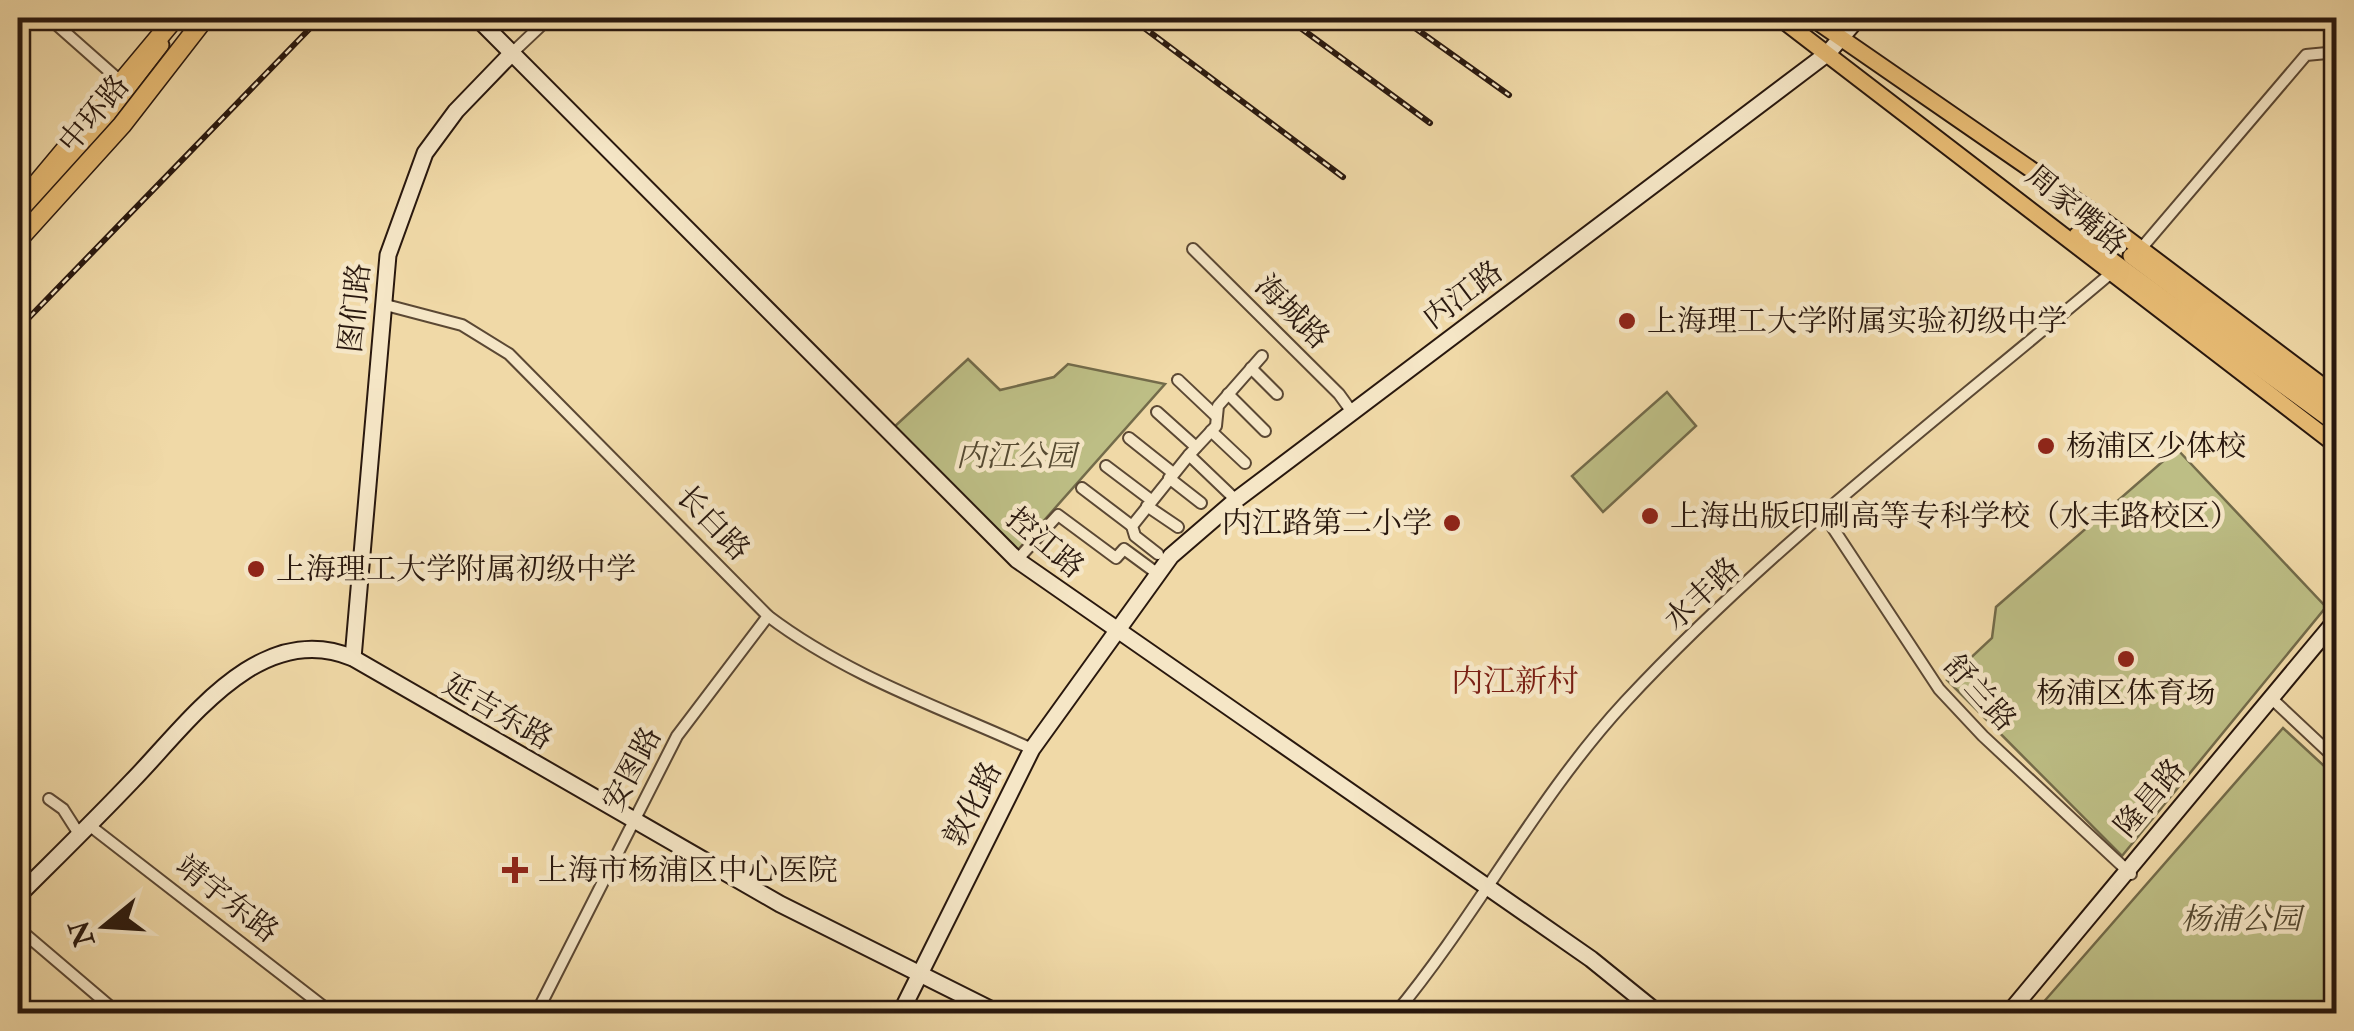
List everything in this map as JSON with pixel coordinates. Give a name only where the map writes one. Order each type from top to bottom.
[{"type":"highway","name":"中环路","points":[[18,206],[178,18]]},
{"type":"highway","name":"中环路","points":[[18,240],[102,149],[204,20]]},
{"type":"main road","points":[[18,195],[166,18]]},
{"type":"main road","points":[[18,215],[75,157],[178,18]]},
{"type":"main road","name":"周家嘴路","points":[[1780,18],[2004,185],[2110,274],[2336,444]]},
{"type":"main road","name":"周家嘴路","points":[[1812,18],[2048,182],[2336,396]]},
{"type":"main road","points":[[18,251],[118,140],[204,20]]},
{"type":"main road","points":[[18,230],[204,20]]},
{"type":"main road","points":[[88,154],[118,140]]},
{"type":"main road","points":[[2048,182],[2154,275],[2336,409]]},
{"type":"main road","points":[[2004,185],[2336,424]]},
{"type":"street","points":[[49,18],[118,79]]},
{"type":"street","name":"控江路","points":[[477,18],[1017,560],[1620,979],[1660,1014]]},
{"type":"street","name":"图们路","points":[[353,658],[382,304],[396,222],[425,154],[456,112],[549,18]]},
{"type":"street","name":"内江路","points":[[1116,632],[1191,535],[1828,53],[1858,18]]},
{"type":"street","points":[[2140,251],[2306,54],[2327,53],[2336,61]]},
{"type":"street","name":"海城路","points":[[1193,248],[1339,394],[1352,412]]},
{"type":"street","name":"水丰路","points":[[1395,1014],[1623,704],[1825,516],[2110,274]]},
{"type":"street","name":"长白路","points":[[382,304],[462,325],[509,354],[768,616],[850,669],[1032,749]]},
{"type":"street","points":[[1132,526],[1211,431],[1228,394],[1262,356]]},
{"type":"street","points":[[1251,368],[1277,394]]},
{"type":"street","points":[[1178,380],[1216,416]]},
{"type":"street","points":[[1228,394],[1266,431]]},
{"type":"street","points":[[1157,412],[1236,500]]},
{"type":"street","points":[[1211,431],[1246,463]]},
{"type":"street","points":[[1129,438],[1201,503]]},
{"type":"street","points":[[1106,466],[1178,527]]},
{"type":"street","points":[[1082,488],[1132,526],[1134,536],[1158,554]]},
{"type":"street","points":[[1017,560],[1058,514],[1116,558],[1124,548],[1158,574]]},
{"type":"street","name":"舒兰路","points":[[1825,516],[1939,689],[2129,873]]},
{"type":"street","name":"安图路","points":[[536,1014],[677,736],[768,616]]},
{"type":"street","name":"隆昌路","points":[[2008,1014],[2274,701],[2336,620]]},
{"type":"street","name":"敦化路","points":[[900,1014],[1032,749],[1116,632]]},
{"type":"street","name":"隆昌路","points":[[2274,701],[2336,636]]},
{"type":"street","name":"延吉东路","points":[[18,896],[230,679],[284,656],[329,652],[353,658],[793,910],[1000,1014]]},
{"type":"street","points":[[2274,701],[2336,759]]},
{"type":"street","name":"靖宇东路","points":[[49,799],[333,1014]]},
{"type":"street","name":"隆昌路","points":[[2018,1014],[2129,873]]},
{"type":"street","points":[[18,928],[119,1014]]},
{"type":"green space","name":"内江公园","points":[[968,359],[1000,390],[1054,377],[1068,364],[1165,384],[1017,551],[894,427]]},
{"type":"green space","points":[[1667,392],[1696,426],[1603,512],[1572,476]]},
{"type":"green space","name":"杨浦区体育场","points":[[2177,449],[2326,607],[2122,856],[1947,680],[1992,638],[1996,607]]},
{"type":"green space","name":"杨浦公园","points":[[2283,728],[2336,777],[2336,1013],[2034,1013]]},
{"type":"railway","points":[[18,329],[320,18]]},
{"type":"railway","points":[[1131,18],[1343,177]]},
{"type":"railway","points":[[1287,18],[1430,123]]},
{"type":"railway","points":[[1401,18],[1509,95]]},
{"type":"railway","points":[[1657,18],[1661,20]]},
{"type":"place","name":"上海理工大学附属实验初级中学","points":[[1627,321]]},
{"type":"place","name":"杨浦区少体校","points":[[2046,446]]},
{"type":"place","name":"上海出版印刷高等专科学校（水丰路校区）","points":[[1650,516]]},
{"type":"place","name":"内江路第二小学","points":[[1452,523]]},
{"type":"place","name":"上海理工大学附属初级中学","points":[[256,569]]},
{"type":"place","name":"杨浦区体育场","points":[[2126,659]]},
{"type":"place","name":"上海市杨浦区中心医院","points":[[515,870]]},
{"type":"district","name":"内江新村","points":[[1515,682]]}]
